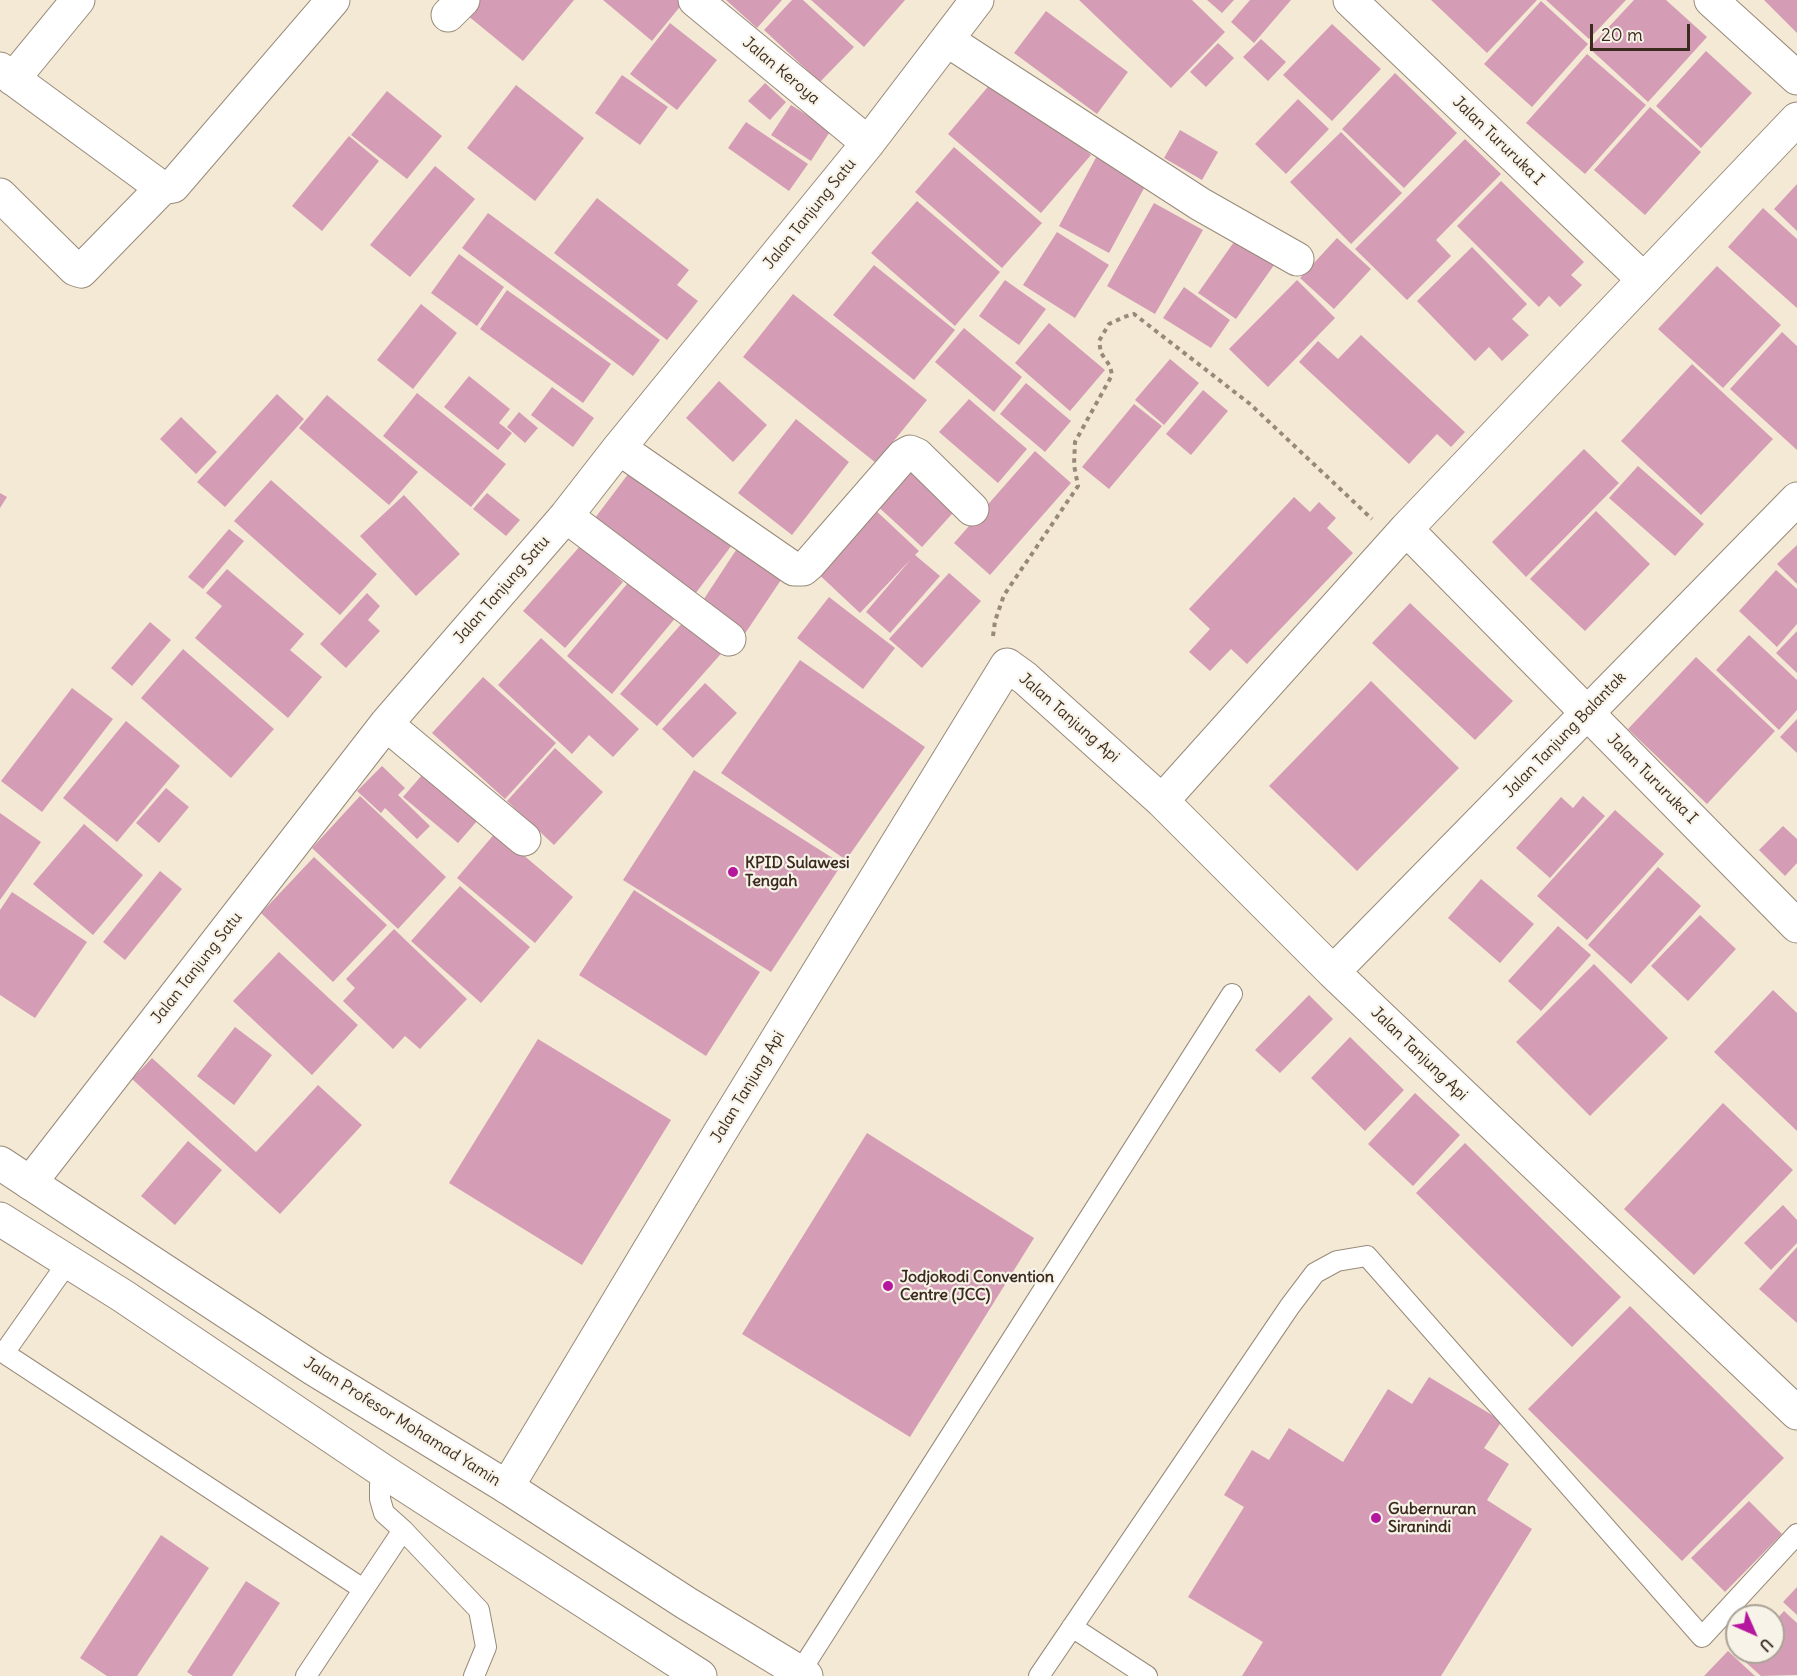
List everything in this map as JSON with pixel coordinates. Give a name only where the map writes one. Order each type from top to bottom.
[{"type":"street","points":[[78,0],[6,74],[162,188]]},
{"type":"street","points":[[0,195],[75,269],[81,271],[162,188],[173,186],[333,0]]},
{"type":"street","name":"Jalan Keroya","points":[[695,0],[868,143]]},
{"type":"street","name":"Jalan Tanjung Satu","points":[[30,1183],[386,724],[566,516],[868,143],[977,0]]},
{"type":"street","points":[[1711,0],[1797,78]]},
{"type":"street","name":"Jalan Tururuka I","points":[[1353,1],[1643,279]]},
{"type":"street","points":[[947,40],[1200,204],[1298,259]]},
{"type":"street","points":[[1162,801],[1401,535],[1797,119]]},
{"type":"street","points":[[619,448],[794,569],[803,569],[809,564],[903,456],[910,452],[917,455],[972,509]]},
{"type":"street","name":"Jalan Tanjung Balantak","points":[[1333,972],[1797,499]]},
{"type":"street","points":[[566,516],[729,639]]},
{"type":"street","name":"Jalan Tururuka I","points":[[1401,535],[1587,713],[1797,926]]},
{"type":"street","name":"Jalan Tanjung Api","points":[[507,1487],[725,1124],[1006,665],[1025,678],[1162,801],[1333,972],[1797,1413]]},
{"type":"street","points":[[386,724],[525,839]]},
{"type":"street","name":"Jalan Profesor Mohamad Yamin","points":[[0,1163],[314,1369],[507,1487],[686,1603],[803,1674]]},
{"type":"street","points":[[0,1219],[123,1296],[383,1471],[700,1676]]},
{"type":"lane","points":[[803,1674],[1232,994]]},
{"type":"lane","points":[[1039,1676],[1290,1306],[1315,1273],[1337,1261],[1367,1256],[1702,1637],[1797,1534]]},
{"type":"lane","points":[[68,1262],[4,1353],[363,1589]]},
{"type":"lane","points":[[383,1471],[380,1499],[384,1513],[479,1610],[486,1647],[474,1676]]},
{"type":"lane","points":[[306,1676],[403,1530]]},
{"type":"lane","points":[[1072,1627],[1147,1676]]},
{"type":"path","points":[[1006,665],[992,644],[995,621],[1001,603],[1004,595],[1078,486],[1074,465],[1075,442],[1112,375],[1098,341],[1105,328],[1124,317],[1134,314],[1250,404],[1401,535]]},
{"type":"building","points":[[479,0],[574,0],[523,61],[467,15]]},
{"type":"building","points":[[603,0],[680,0],[683,3],[652,41]]},
{"type":"building","points":[[726,0],[782,0],[757,28]]},
{"type":"building","points":[[792,0],[803,0],[854,47],[820,82],[764,30]]},
{"type":"building","points":[[811,0],[905,0],[864,47]]},
{"type":"building","points":[[1079,0],[1192,0],[1225,32],[1171,88]]},
{"type":"building","points":[[1207,0],[1234,0],[1222,13]]},
{"type":"building","points":[[1250,0],[1291,0],[1254,43],[1231,22]]},
{"type":"building","points":[[1431,0],[1537,0],[1487,53]]},
{"type":"building","points":[[1546,0],[1626,0],[1589,39]]},
{"type":"building","points":[[1634,0],[1666,0],[1707,37],[1648,102],[1589,48]]},
{"type":"building","points":[[1764,0],[1797,0],[1797,33]]},
{"type":"building","points":[[1541,1],[1588,44],[1532,107],[1484,64]]},
{"type":"building","points":[[1046,11],[1128,72],[1097,114],[1014,53]]},
{"type":"building","points":[[670,23],[717,60],[677,110],[630,74]]},
{"type":"building","points":[[1332,24],[1381,69],[1332,121],[1283,75]]},
{"type":"building","points":[[1261,39],[1286,62],[1268,81],[1243,57]]},
{"type":"building","points":[[1218,43],[1234,58],[1206,87],[1190,72]]},
{"type":"building","points":[[1706,51],[1752,93],[1701,148],[1656,106]]},
{"type":"building","points":[[1587,54],[1646,105],[1585,174],[1526,123]]},
{"type":"building","points":[[1395,73],[1457,133],[1404,188],[1342,129]]},
{"type":"building","points":[[622,75],[668,107],[640,145],[595,113]]},
{"type":"building","points":[[997,76],[1091,155],[1041,213],[948,134]]},
{"type":"building","points":[[765,83],[786,102],[770,120],[748,101]]},
{"type":"building","points":[[516,85],[584,138],[535,201],[467,148]]},
{"type":"building","points":[[387,91],[442,136],[407,179],[351,135]]},
{"type":"building","points":[[1298,99],[1329,129],[1286,174],[1255,144]]},
{"type":"building","points":[[791,105],[831,130],[811,161],[771,135]]},
{"type":"building","points":[[1650,107],[1701,152],[1645,215],[1594,170]]},
{"type":"building","points":[[746,122],[808,164],[789,191],[728,148]]},
{"type":"building","points":[[1180,130],[1218,152],[1202,180],[1164,158]]},
{"type":"building","points":[[1341,132],[1402,193],[1351,244],[1290,182]]},
{"type":"building","points":[[349,136],[379,161],[322,231],[292,206]]},
{"type":"building","points":[[1465,139],[1501,174],[1436,240],[1451,256],[1407,300],[1355,249]]},
{"type":"building","points":[[954,147],[1042,223],[1002,268],[915,192]]},
{"type":"building","points":[[1099,152],[1149,179],[1109,253],[1059,226]]},
{"type":"building","points":[[435,166],[475,199],[410,277],[370,245]]},
{"type":"building","points":[[1501,181],[1584,262],[1571,275],[1582,285],[1560,307],[1549,296],[1539,307],[1457,226]]},
{"type":"building","points":[[1797,184],[1797,231],[1774,209]]},
{"type":"building","points":[[597,198],[689,270],[677,285],[698,301],[667,340],[554,253]]},
{"type":"building","points":[[917,201],[1000,272],[955,326],[871,253]]},
{"type":"building","points":[[1154,203],[1203,230],[1155,314],[1107,286]]},
{"type":"building","points":[[1763,208],[1797,239],[1797,308],[1728,247]]},
{"type":"building","points":[[488,213],[660,340],[633,376],[462,248]]},
{"type":"building","points":[[1057,232],[1109,265],[1075,318],[1023,285]]},
{"type":"building","points":[[1241,232],[1279,258],[1236,319],[1198,293]]},
{"type":"building","points":[[1337,238],[1371,269],[1334,309],[1300,278]]},
{"type":"building","points":[[1472,247],[1527,304],[1512,319],[1529,335],[1502,361],[1489,347],[1475,361],[1417,301]]},
{"type":"building","points":[[459,254],[504,287],[477,326],[431,293]]},
{"type":"building","points":[[874,265],[955,330],[914,380],[833,315]]},
{"type":"building","points":[[1717,266],[1781,325],[1723,388],[1658,329]]},
{"type":"building","points":[[1005,280],[1046,309],[1019,345],[979,316]]},
{"type":"building","points":[[1297,280],[1335,318],[1268,387],[1229,349]]},
{"type":"building","points":[[1184,287],[1230,320],[1211,348],[1163,318]]},
{"type":"building","points":[[507,290],[611,364],[583,403],[480,329]]},
{"type":"building","points":[[793,294],[927,400],[876,463],[743,357]]},
{"type":"building","points":[[421,304],[457,333],[413,389],[377,360]]},
{"type":"building","points":[[1049,323],[1105,370],[1070,411],[1015,363]]},
{"type":"building","points":[[964,328],[1022,377],[994,412],[935,362]]},
{"type":"building","points":[[1782,332],[1797,346],[1797,450],[1730,389]]},
{"type":"building","points":[[1361,335],[1465,432],[1451,447],[1437,434],[1409,464],[1299,362],[1318,341],[1338,359]]},
{"type":"building","points":[[1170,359],[1199,383],[1164,425],[1135,400]]},
{"type":"building","points":[[1692,364],[1773,439],[1701,515],[1621,441]]},
{"type":"building","points":[[469,376],[510,409],[499,423],[512,433],[498,450],[444,407]]},
{"type":"building","points":[[719,381],[767,425],[733,462],[686,418]]},
{"type":"building","points":[[1026,383],[1071,421],[1045,452],[1000,414]]},
{"type":"building","points":[[552,387],[594,418],[573,447],[531,415]]},
{"type":"building","points":[[1203,390],[1228,411],[1191,455],[1166,434]]},
{"type":"building","points":[[417,393],[506,464],[471,507],[383,436]]},
{"type":"building","points":[[277,394],[304,419],[225,507],[197,482]]},
{"type":"building","points":[[327,395],[418,472],[389,505],[299,428]]},
{"type":"building","points":[[969,399],[1027,449],[998,483],[939,432]]},
{"type":"building","points":[[1134,404],[1162,426],[1109,489],[1082,467]]},
{"type":"building","points":[[519,412],[538,428],[525,443],[507,427]]},
{"type":"building","points":[[181,417],[217,452],[196,474],[160,439]]},
{"type":"building","points":[[796,419],[849,462],[792,535],[738,493]]},
{"type":"building","points":[[1584,449],[1619,483],[1526,577],[1492,542]]},
{"type":"building","points":[[1035,451],[1071,483],[990,575],[954,543]]},
{"type":"building","points":[[913,459],[961,504],[922,547],[873,502]]},
{"type":"building","points":[[635,465],[735,541],[695,594],[595,518]]},
{"type":"building","points":[[1638,466],[1704,524],[1675,556],[1609,498]]},
{"type":"building","points":[[271,480],[377,574],[340,615],[234,521]]},
{"type":"building","points":[[0,493],[7,497],[0,508]]},
{"type":"building","points":[[487,493],[520,520],[506,536],[473,509]]},
{"type":"building","points":[[404,495],[460,554],[416,596],[360,536]]},
{"type":"building","points":[[1294,497],[1310,512],[1319,502],[1336,518],[1327,528],[1353,553],[1247,664],[1231,649],[1210,671],[1189,652],[1210,629],[1189,609]]},
{"type":"building","points":[[871,506],[919,551],[915,555],[940,576],[890,633],[866,612],[911,559],[860,613],[812,568]]},
{"type":"building","points":[[1596,511],[1650,564],[1585,631],[1530,579]]},
{"type":"building","points":[[229,529],[244,541],[203,589],[188,577]]},
{"type":"building","points":[[742,541],[787,571],[744,635],[700,605]]},
{"type":"building","points":[[581,545],[623,582],[565,648],[523,611]]},
{"type":"building","points":[[1797,545],[1797,584],[1777,564]]},
{"type":"building","points":[[227,569],[304,634],[290,650],[322,677],[288,718],[195,638],[222,606],[206,593]]},
{"type":"building","points":[[1776,570],[1797,589],[1797,624],[1777,647],[1739,611]]},
{"type":"building","points":[[949,573],[981,601],[922,668],[889,639]]},
{"type":"building","points":[[632,578],[677,616],[612,694],[567,656]]},
{"type":"building","points":[[367,593],[380,606],[368,620],[380,631],[346,668],[320,644]]},
{"type":"building","points":[[829,597],[895,648],[863,689],[797,638]]},
{"type":"building","points":[[1410,603],[1513,701],[1475,740],[1372,643]]},
{"type":"building","points":[[690,614],[727,647],[657,726],[620,694]]},
{"type":"building","points":[[150,622],[171,640],[132,686],[111,668]]},
{"type":"building","points":[[1797,631],[1797,673],[1776,653]]},
{"type":"building","points":[[1749,635],[1797,680],[1797,710],[1779,730],[1716,670]]},
{"type":"building","points":[[541,638],[639,729],[613,757],[589,735],[572,754],[498,685]]},
{"type":"building","points":[[183,649],[274,729],[231,778],[141,698]]},
{"type":"building","points":[[1696,657],[1775,731],[1707,804],[1628,729]]},
{"type":"building","points":[[800,660],[925,747],[846,860],[721,773]]},
{"type":"building","points":[[483,677],[556,743],[505,799],[432,733]]},
{"type":"building","points":[[1371,681],[1459,768],[1357,871],[1269,786]]},
{"type":"building","points":[[705,683],[737,713],[693,758],[662,729]]},
{"type":"building","points":[[72,688],[113,719],[42,812],[1,781]]},
{"type":"building","points":[[1797,719],[1797,753],[1780,737]]},
{"type":"building","points":[[126,721],[180,766],[117,842],[63,798]]},
{"type":"building","points":[[555,748],[603,792],[554,845],[507,801]]},
{"type":"building","points":[[382,766],[405,788],[398,795],[430,826],[417,839],[385,808],[381,813],[357,791]]},
{"type":"building","points":[[429,767],[484,813],[458,843],[403,797]]},
{"type":"building","name":"KPID Sulawesi Tengah","points":[[694,770],[842,864],[771,972],[623,880]]},
{"type":"building","points":[[166,788],[189,807],[159,843],[136,823]]},
{"type":"building","points":[[360,796],[446,877],[398,929],[312,848]]},
{"type":"building","points":[[1583,796],[1605,816],[1550,878],[1516,848],[1561,797],[1573,808]]},
{"type":"building","points":[[1615,810],[1664,854],[1587,940],[1537,896]]},
{"type":"building","points":[[0,813],[41,842],[0,900]]},
{"type":"building","points":[[84,824],[143,875],[93,935],[33,884]]},
{"type":"building","points":[[1783,826],[1797,839],[1797,863],[1785,876],[1759,850]]},
{"type":"building","points":[[496,832],[573,897],[535,943],[457,878]]},
{"type":"building","points":[[314,857],[387,925],[333,982],[261,913]]},
{"type":"building","points":[[1658,867],[1701,906],[1631,984],[1588,945]]},
{"type":"building","points":[[160,871],[182,889],[125,960],[103,942]]},
{"type":"building","points":[[1481,879],[1534,924],[1500,963],[1448,918]]},
{"type":"building","points":[[460,886],[530,947],[481,1003],[411,941]]},
{"type":"building","points":[[634,890],[760,972],[706,1056],[579,975]]},
{"type":"building","points":[[12,892],[87,942],[35,1018],[0,995],[0,910]]},
{"type":"building","points":[[1700,915],[1736,949],[1688,1001],[1651,966]]},
{"type":"building","points":[[1558,926],[1591,955],[1541,1011],[1508,981]]},
{"type":"building","points":[[394,929],[467,999],[420,1049],[405,1036],[393,1049],[343,1001],[355,988],[346,979]]},
{"type":"building","points":[[279,952],[358,1025],[312,1075],[233,1001]]},
{"type":"building","points":[[1594,964],[1668,1038],[1590,1116],[1516,1042]]},
{"type":"building","points":[[1773,990],[1797,1013],[1797,1131],[1714,1052]]},
{"type":"building","points":[[1309,995],[1333,1019],[1280,1073],[1255,1050]]},
{"type":"building","points":[[235,1027],[272,1055],[234,1105],[197,1076]]},
{"type":"building","points":[[1350,1037],[1404,1090],[1365,1131],[1311,1078]]},
{"type":"building","points":[[538,1039],[671,1120],[582,1265],[449,1183]]},
{"type":"building","points":[[152,1058],[256,1152],[318,1085],[362,1125],[280,1214],[132,1079]]},
{"type":"building","points":[[1415,1093],[1460,1135],[1413,1186],[1368,1144]]},
{"type":"building","points":[[1723,1103],[1793,1170],[1694,1275],[1624,1209]]},
{"type":"building","name":"Jodjokodi Convention Centre (JCC)","points":[[867,1133],[1034,1238],[910,1437],[742,1334]]},
{"type":"building","points":[[188,1141],[222,1170],[175,1225],[141,1196]]},
{"type":"building","points":[[1465,1143],[1621,1297],[1572,1347],[1416,1193]]},
{"type":"building","points":[[1783,1205],[1797,1220],[1797,1243],[1771,1270],[1744,1243]]},
{"type":"building","points":[[1797,1247],[1797,1323],[1759,1289]]},
{"type":"building","points":[[1630,1306],[1784,1458],[1682,1561],[1528,1409]]},
{"type":"building","name":"Gubernuran Siranindi","points":[[1429,1377],[1502,1421],[1484,1448],[1509,1464],[1487,1500],[1532,1529],[1441,1676],[1242,1676],[1263,1642],[1188,1597],[1244,1507],[1224,1495],[1252,1450],[1269,1460],[1289,1428],[1343,1462],[1388,1389],[1412,1404]]},
{"type":"building","points":[[1749,1501],[1782,1534],[1725,1592],[1691,1558]]},
{"type":"building","points":[[161,1535],[209,1568],[137,1676],[107,1676],[80,1658]]},
{"type":"building","points":[[246,1581],[280,1603],[232,1676],[193,1676],[187,1672]]},
{"type":"building","points":[[1797,1587],[1797,1615],[1783,1602]]},
{"type":"building","points":[[1785,1612],[1797,1623],[1797,1675],[1761,1676],[1748,1664],[1785,1664]]},
{"type":"building","points":[[1725,1654],[1725,1664],[1742,1664],[1755,1676],[1704,1676]]},
{"type":"place","name":"KPID Sulawesi Tengah","points":[[733,872]]},
{"type":"place","name":"Jodjokodi Convention Centre (JCC)","points":[[888,1286]]},
{"type":"place","name":"Gubernuran Siranindi","points":[[1376,1518]]}]
